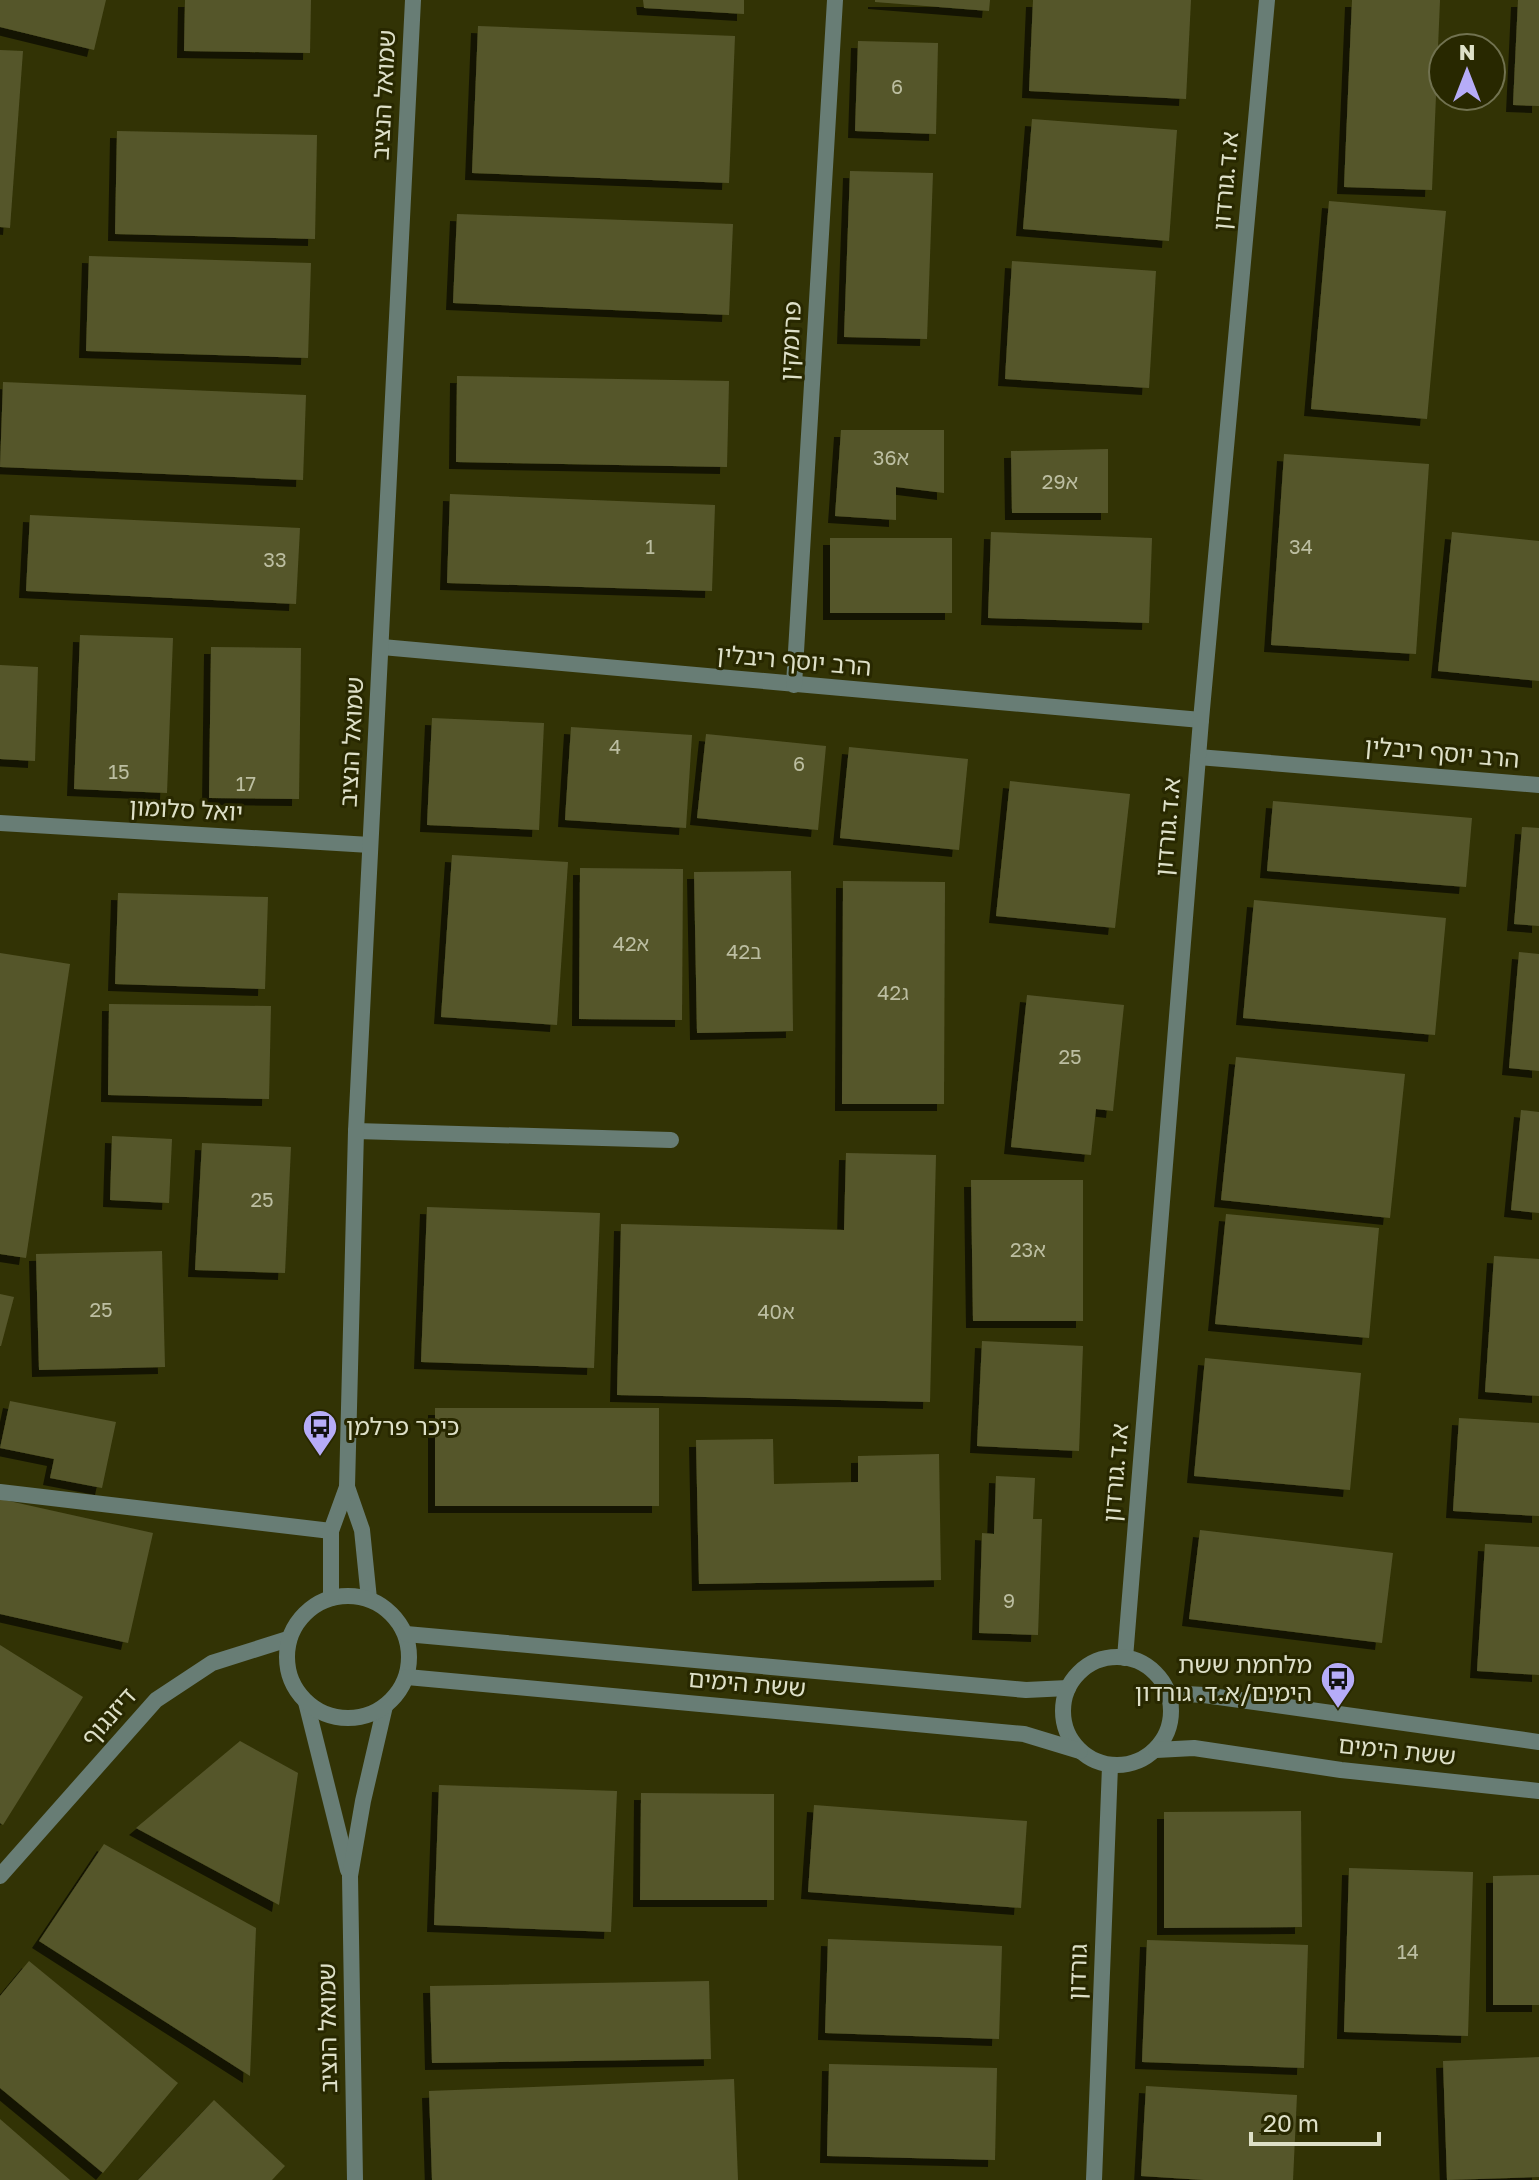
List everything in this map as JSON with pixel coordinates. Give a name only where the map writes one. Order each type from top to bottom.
[{"type":"street","name":"שמואל הנציב","points":[[331,1598],[331,1531],[347,1487],[356,1131],[413,0]]},
{"type":"street","name":"פרומקין","points":[[794,685],[835,0]]},
{"type":"street","name":"א.ד.גורדון","points":[[1125,1658],[1201,720],[1267,0]]},
{"type":"street","name":"הרב יוסף ריבלין","points":[[382,647],[1201,720]]},
{"type":"street","name":"הרב יוסף ריבלין","points":[[1198,757],[1539,785]]},
{"type":"street","name":"יואל סלומון","points":[[0,823],[370,845]]},
{"type":"street","points":[[356,1131],[671,1140]]},
{"type":"street","name":"שמואל הנציב","points":[[347,1487],[362,1530],[369,1599]]},
{"type":"street","points":[[0,1492],[331,1531]]},
{"type":"street","points":[[331,1598],[369,1599],[391,1612],[406,1634],[411,1655],[407,1677],[394,1699],[373,1714],[348,1719],[326,1715],[306,1702],[292,1684],[286,1662],[288,1639],[309,1609],[331,1598]]},
{"type":"street","name":"ששת הימים","points":[[406,1634],[1026,1690],[1068,1688]]},
{"type":"street","name":"דיזנגוף","points":[[0,1876],[156,1700],[212,1663],[288,1639]]},
{"type":"street","points":[[1125,1658],[1152,1669],[1162,1680],[1168,1693],[1171,1723],[1156,1750],[1135,1763],[1110,1766],[1094,1761],[1080,1751],[1067,1733],[1064,1699],[1068,1688],[1086,1667],[1098,1661],[1125,1658]]},
{"type":"street","name":"ששת הימים","points":[[407,1677],[1024,1734],[1080,1751]]},
{"type":"street","name":"ששת הימים","points":[[1168,1693],[1204,1695],[1539,1742]]},
{"type":"street","name":"שמואל הנציב","points":[[306,1702],[350,1876]]},
{"type":"street","name":"שמואל הנציב","points":[[355,2180],[350,1876],[385,1706]]},
{"type":"street","name":"ששת הימים","points":[[1156,1750],[1194,1748],[1341,1770],[1539,1791]]},
{"type":"street","name":"גורדון","points":[[1094,2180],[1110,1766]]},
{"type":"building","points":[[0,0],[106,0],[94,50],[0,27]]},
{"type":"building","points":[[185,0],[311,0],[310,53],[184,51]]},
{"type":"building","points":[[643,0],[744,0],[744,14],[644,8]]},
{"type":"building","points":[[875,0],[990,0],[989,11]]},
{"type":"building","points":[[1033,0],[1191,0],[1186,99],[1029,91]]},
{"type":"building","points":[[1352,0],[1440,0],[1439,32],[1427,32],[1427,112],[1435,112],[1432,190],[1344,187]]},
{"type":"building","points":[[1518,0],[1539,0],[1539,106],[1513,105]]},
{"type":"building","points":[[478,26],[735,36],[729,183],[472,173]]},
{"type":"building","points":[[858,41],[938,43],[936,134],[855,131]]},
{"type":"building","points":[[0,50],[23,51],[10,228],[0,227]]},
{"type":"building","points":[[1032,119],[1177,130],[1169,241],[1023,229]]},
{"type":"building","points":[[117,131],[317,135],[315,239],[115,234]]},
{"type":"building","points":[[850,171],[933,173],[927,339],[844,337]]},
{"type":"building","points":[[1329,201],[1446,211],[1427,419],[1311,409]]},
{"type":"building","points":[[457,214],[733,224],[729,315],[453,303]]},
{"type":"building","points":[[89,256],[311,263],[308,358],[86,351]]},
{"type":"building","points":[[1012,261],[1156,271],[1149,388],[1005,379]]},
{"type":"building","points":[[457,376],[729,381],[727,467],[456,462]]},
{"type":"building","points":[[3,382],[306,395],[303,480],[0,467]]},
{"type":"building","points":[[841,430],[944,430],[944,493],[896,487],[896,520],[835,516]]},
{"type":"building","points":[[1108,449],[1108,513],[1012,513],[1011,451]]},
{"type":"building","points":[[1284,454],[1429,464],[1416,654],[1271,645]]},
{"type":"building","points":[[450,494],[715,505],[712,591],[447,583]]},
{"type":"building","points":[[30,515],[300,528],[296,604],[26,591]]},
{"type":"building","points":[[991,532],[1152,538],[1149,623],[988,618]]},
{"type":"building","points":[[1452,532],[1539,541],[1539,681],[1438,671]]},
{"type":"building","points":[[830,538],[952,538],[952,613],[830,613]]},
{"type":"building","points":[[80,635],[173,638],[167,793],[74,789]]},
{"type":"building","points":[[211,647],[301,648],[299,799],[209,798]]},
{"type":"building","points":[[0,665],[38,667],[35,761],[0,759]]},
{"type":"building","points":[[432,718],[544,723],[539,830],[427,825]]},
{"type":"building","points":[[571,727],[692,735],[686,828],[565,820]]},
{"type":"building","points":[[706,734],[826,746],[818,830],[697,818]]},
{"type":"building","points":[[849,747],[968,759],[959,850],[840,838]]},
{"type":"building","points":[[1010,781],[1130,794],[1115,928],[996,916]]},
{"type":"building","points":[[1273,801],[1472,818],[1466,887],[1267,871]]},
{"type":"building","points":[[1522,827],[1539,828],[1539,926],[1514,924]]},
{"type":"building","points":[[452,855],[568,862],[557,1025],[441,1017]]},
{"type":"building","points":[[580,868],[683,869],[682,1020],[579,1019]]},
{"type":"building","points":[[791,871],[793,1031],[697,1033],[694,872]]},
{"type":"building","points":[[843,881],[945,882],[944,1104],[842,1104]]},
{"type":"building","points":[[118,893],[268,897],[265,989],[115,984]]},
{"type":"building","points":[[1254,900],[1446,918],[1435,1035],[1243,1018]]},
{"type":"building","points":[[1519,952],[1539,954],[1539,1071],[1509,1068]]},
{"type":"building","points":[[0,953],[70,964],[26,1258],[0,1254]]},
{"type":"building","points":[[1027,995],[1124,1005],[1113,1111],[1096,1109],[1091,1155],[1011,1147]]},
{"type":"building","points":[[109,1004],[271,1006],[269,1099],[108,1095]]},
{"type":"building","points":[[1236,1057],[1405,1074],[1390,1218],[1221,1200]]},
{"type":"building","points":[[1521,1110],[1539,1112],[1539,1213],[1511,1210]]},
{"type":"building","points":[[112,1136],[172,1139],[169,1203],[110,1200]]},
{"type":"building","points":[[202,1143],[291,1147],[285,1273],[195,1270]]},
{"type":"building","points":[[846,1153],[936,1155],[930,1402],[617,1395],[621,1224],[844,1230]]},
{"type":"building","points":[[971,1180],[1083,1180],[1083,1321],[973,1321]]},
{"type":"building","points":[[427,1207],[600,1213],[594,1368],[421,1362]]},
{"type":"building","points":[[1226,1214],[1379,1228],[1369,1338],[1215,1324]]},
{"type":"building","points":[[162,1251],[165,1367],[39,1370],[36,1254]]},
{"type":"building","points":[[1494,1256],[1539,1259],[1539,1396],[1485,1392]]},
{"type":"building","points":[[0,1294],[14,1297],[1,1346],[0,1346]]},
{"type":"building","points":[[982,1341],[1083,1346],[1079,1451],[977,1446]]},
{"type":"building","points":[[1205,1358],[1361,1373],[1350,1490],[1194,1476]]},
{"type":"building","points":[[10,1401],[116,1422],[102,1488],[50,1478],[54,1459],[0,1448]]},
{"type":"building","points":[[435,1408],[659,1408],[659,1506],[435,1506]]},
{"type":"building","points":[[1459,1418],[1539,1423],[1539,1516],[1453,1511]]},
{"type":"building","points":[[773,1439],[774,1484],[858,1482],[858,1456],[939,1454],[941,1580],[699,1584],[696,1440]]},
{"type":"building","points":[[996,1476],[1035,1478],[1033,1519],[1042,1519],[1038,1635],[979,1633],[982,1533],[994,1534]]},
{"type":"building","points":[[0,1499],[153,1533],[128,1643],[0,1614]]},
{"type":"building","points":[[1200,1530],[1393,1553],[1382,1643],[1189,1619]]},
{"type":"building","points":[[1485,1544],[1539,1547],[1539,1675],[1477,1671]]},
{"type":"building","points":[[0,1645],[83,1697],[3,1825],[0,1823]]},
{"type":"building","points":[[240,1741],[298,1773],[279,1905],[136,1828]]},
{"type":"building","points":[[439,1785],[617,1791],[611,1932],[434,1925]]},
{"type":"building","points":[[641,1793],[774,1794],[774,1900],[640,1900]]},
{"type":"building","points":[[814,1805],[1027,1821],[1021,1908],[808,1892]]},
{"type":"building","points":[[1301,1811],[1302,1927],[1164,1928],[1164,1812]]},
{"type":"building","points":[[104,1844],[256,1928],[250,2076],[39,1941]]},
{"type":"building","points":[[1349,1868],[1473,1872],[1468,2036],[1344,2032]]},
{"type":"building","points":[[1539,1875],[1539,2005],[1493,2005],[1493,1876]]},
{"type":"building","points":[[828,1939],[1002,1946],[999,2039],[825,2033]]},
{"type":"building","points":[[1147,1940],[1308,1945],[1304,2068],[1142,2062]]},
{"type":"building","points":[[29,1961],[178,2083],[103,2173],[0,2088],[0,1996]]},
{"type":"building","points":[[709,1981],[711,2059],[432,2063],[430,1986]]},
{"type":"building","points":[[1539,2057],[1539,2177],[1447,2180],[1443,2061]]},
{"type":"building","points":[[829,2064],[997,2068],[995,2160],[827,2156]]},
{"type":"building","points":[[734,2079],[738,2180],[432,2180],[429,2091]]},
{"type":"building","points":[[1146,2086],[1297,2095],[1293,2180],[1141,2176]]},
{"type":"building","points":[[214,2100],[285,2166],[272,2180],[138,2180]]},
{"type":"building","points":[[0,2119],[70,2180],[0,2180]]},
{"type":"place","name":"כיכר פרלמן","points":[[320,1458]]},
{"type":"place","name":"מלחמת ששת הימים/א.ד. גורדון","points":[[1338,1710]]}]
